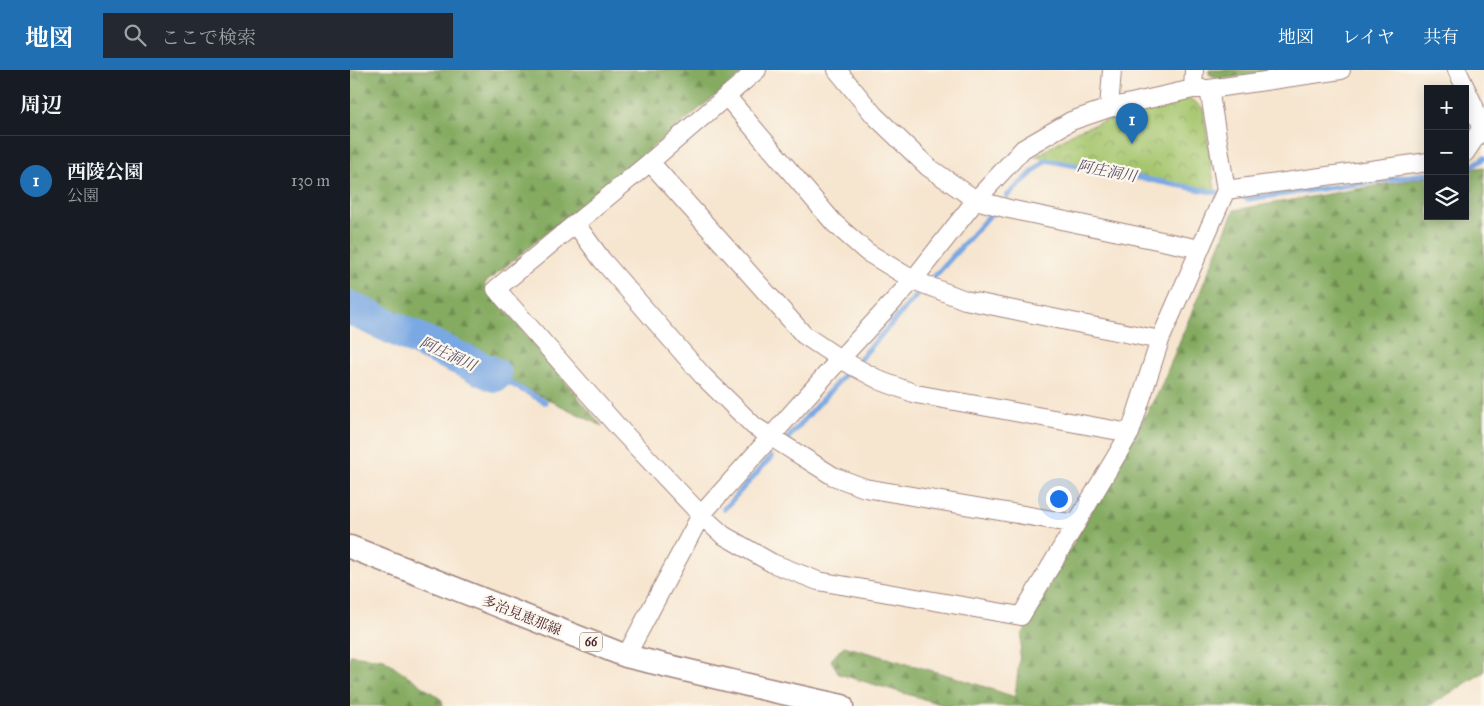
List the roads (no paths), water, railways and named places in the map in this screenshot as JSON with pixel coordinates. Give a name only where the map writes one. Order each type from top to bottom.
[{"type":"main road","name":"多治見恵那線","points":[[350,547],[626,656],[842,706]]},
{"type":"street","points":[[757,70],[650,162],[496,289],[618,427],[701,515],[723,535],[764,559],[818,581],[1021,616],[1130,433],[1160,340],[1226,190],[1201,89],[1194,70]]},
{"type":"street","points":[[837,70],[874,115],[928,168],[976,200],[1009,209],[1200,249]]},
{"type":"street","points":[[1108,108],[1112,70]]},
{"type":"street","points":[[626,656],[701,515],[913,280],[976,200],[1023,149],[1071,121],[1108,108],[1201,89],[1341,70]]},
{"type":"street","points":[[1457,70],[1474,106],[1481,128],[1469,147]]},
{"type":"street","points":[[727,97],[834,223],[867,252],[913,280],[965,300],[1160,340]]},
{"type":"street","points":[[650,162],[804,335],[840,359],[881,381],[916,394],[1130,433]]},
{"type":"street","points":[[1226,190],[1424,163]]},
{"type":"street","points":[[575,224],[602,260],[704,376],[754,426],[833,476],[865,488],[1076,524]]},
{"type":"waterway","name":"阿庄洞川","points":[[1469,168],[1484,158]]},
{"type":"waterway","name":"阿庄洞川","points":[[1007,196],[1046,160],[1219,193]]},
{"type":"waterway","name":"阿庄洞川","points":[[1244,197],[1247,199],[1424,175]]},
{"type":"waterway","name":"阿庄洞川","points":[[934,277],[991,214]]},
{"type":"waterway","name":"阿庄洞川","points":[[859,360],[916,296]]},
{"type":"waterway","name":"阿庄洞川","points":[[350,308],[495,375]]},
{"type":"waterway","name":"阿庄洞川","points":[[788,438],[846,373]]},
{"type":"waterway","name":"阿庄洞川","points":[[495,375],[545,402]]},
{"type":"waterway","name":"阿庄洞川","points":[[724,509],[771,457]]},
{"type":"place","name":"西陵公園","points":[[1132,144]]}]
